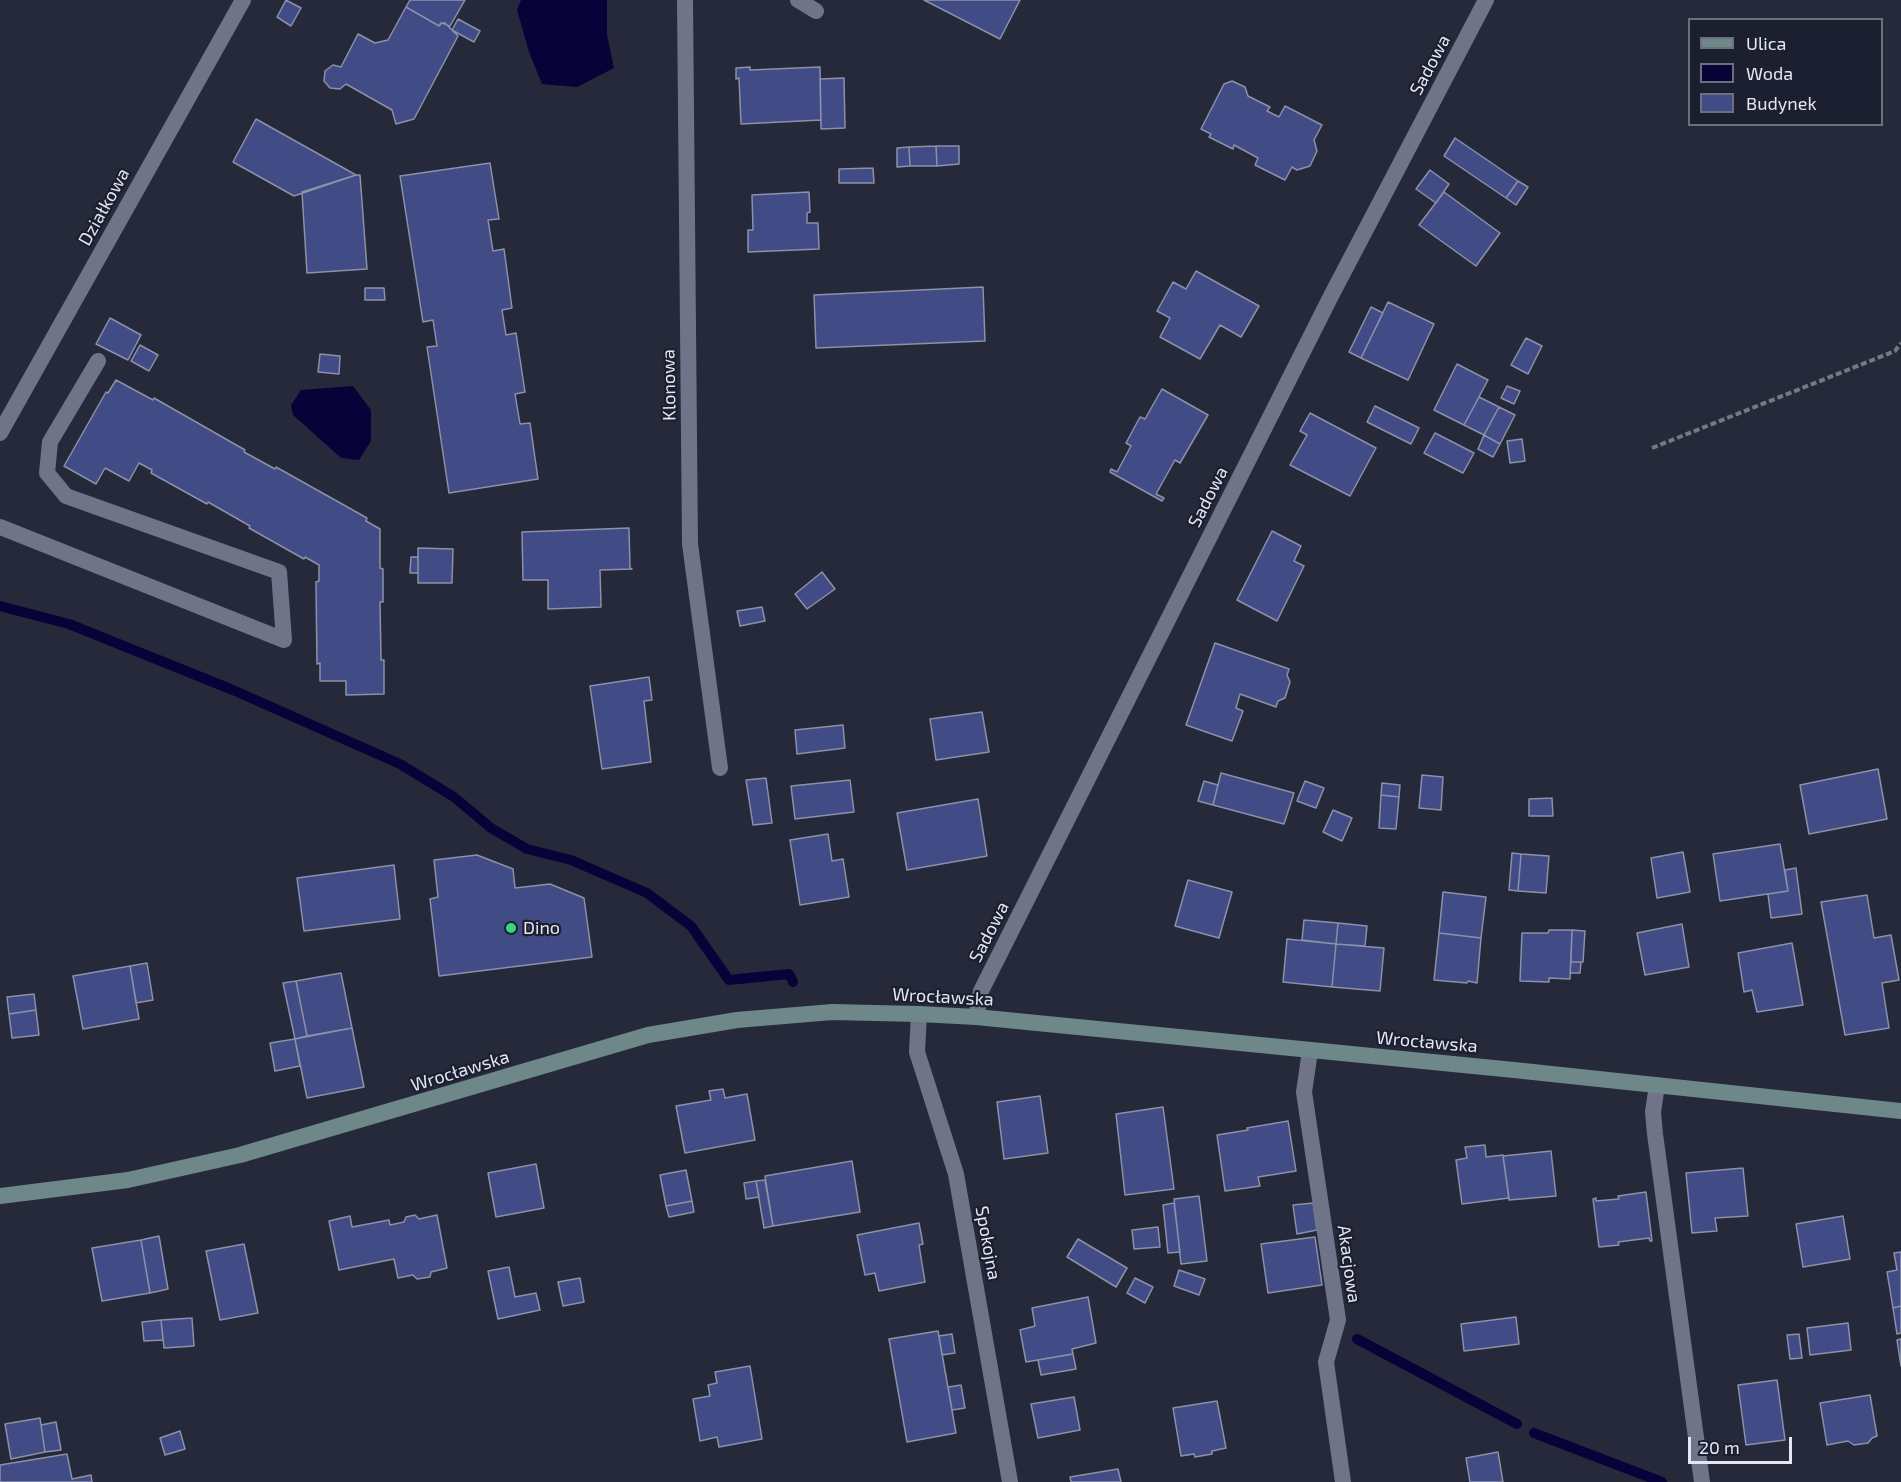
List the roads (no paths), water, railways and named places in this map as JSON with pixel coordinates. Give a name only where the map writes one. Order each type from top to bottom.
[{"type":"main road","name":"Wrocławska","points":[[0,1196],[128,1180],[240,1155],[648,1035],[737,1020],[832,1012],[976,1017],[1901,1111]]},
{"type":"street","name":"Działkowa","points":[[0,433],[243,0]]},
{"type":"street","name":"Klonowa","points":[[685,0],[690,544],[720,768]]},
{"type":"street","points":[[798,0],[816,11]]},
{"type":"street","name":"Sadowa","points":[[976,1017],[981,991],[997,959],[1331,296],[1486,0]]},
{"type":"street","points":[[0,527],[284,640],[279,572],[66,496],[47,473],[50,442],[98,361]]},
{"type":"street","name":"Spokojna","points":[[919,1014],[917,1052],[956,1174],[1010,1482]]},
{"type":"street","name":"Akacjowa","points":[[1310,1051],[1304,1092],[1338,1320],[1326,1362],[1343,1482]]},
{"type":"street","points":[[1657,1085],[1653,1112],[1655,1134],[1702,1482]]},
{"type":"water","points":[[521,0],[607,0],[607,35],[614,68],[577,87],[542,84],[529,52],[517,10]]},
{"type":"water","points":[[353,386],[371,410],[371,441],[359,460],[341,458],[293,415],[291,405],[301,390]]},
{"type":"waterway","points":[[0,606],[69,624],[233,690],[400,764],[454,797],[491,828],[527,849],[571,860],[647,893],[691,926],[729,980],[789,974],[793,982]]},
{"type":"waterway","points":[[1357,1339],[1517,1424]]},
{"type":"waterway","points":[[1534,1433],[1662,1482]]},
{"type":"place","name":"Dino","points":[[511,928]]}]
